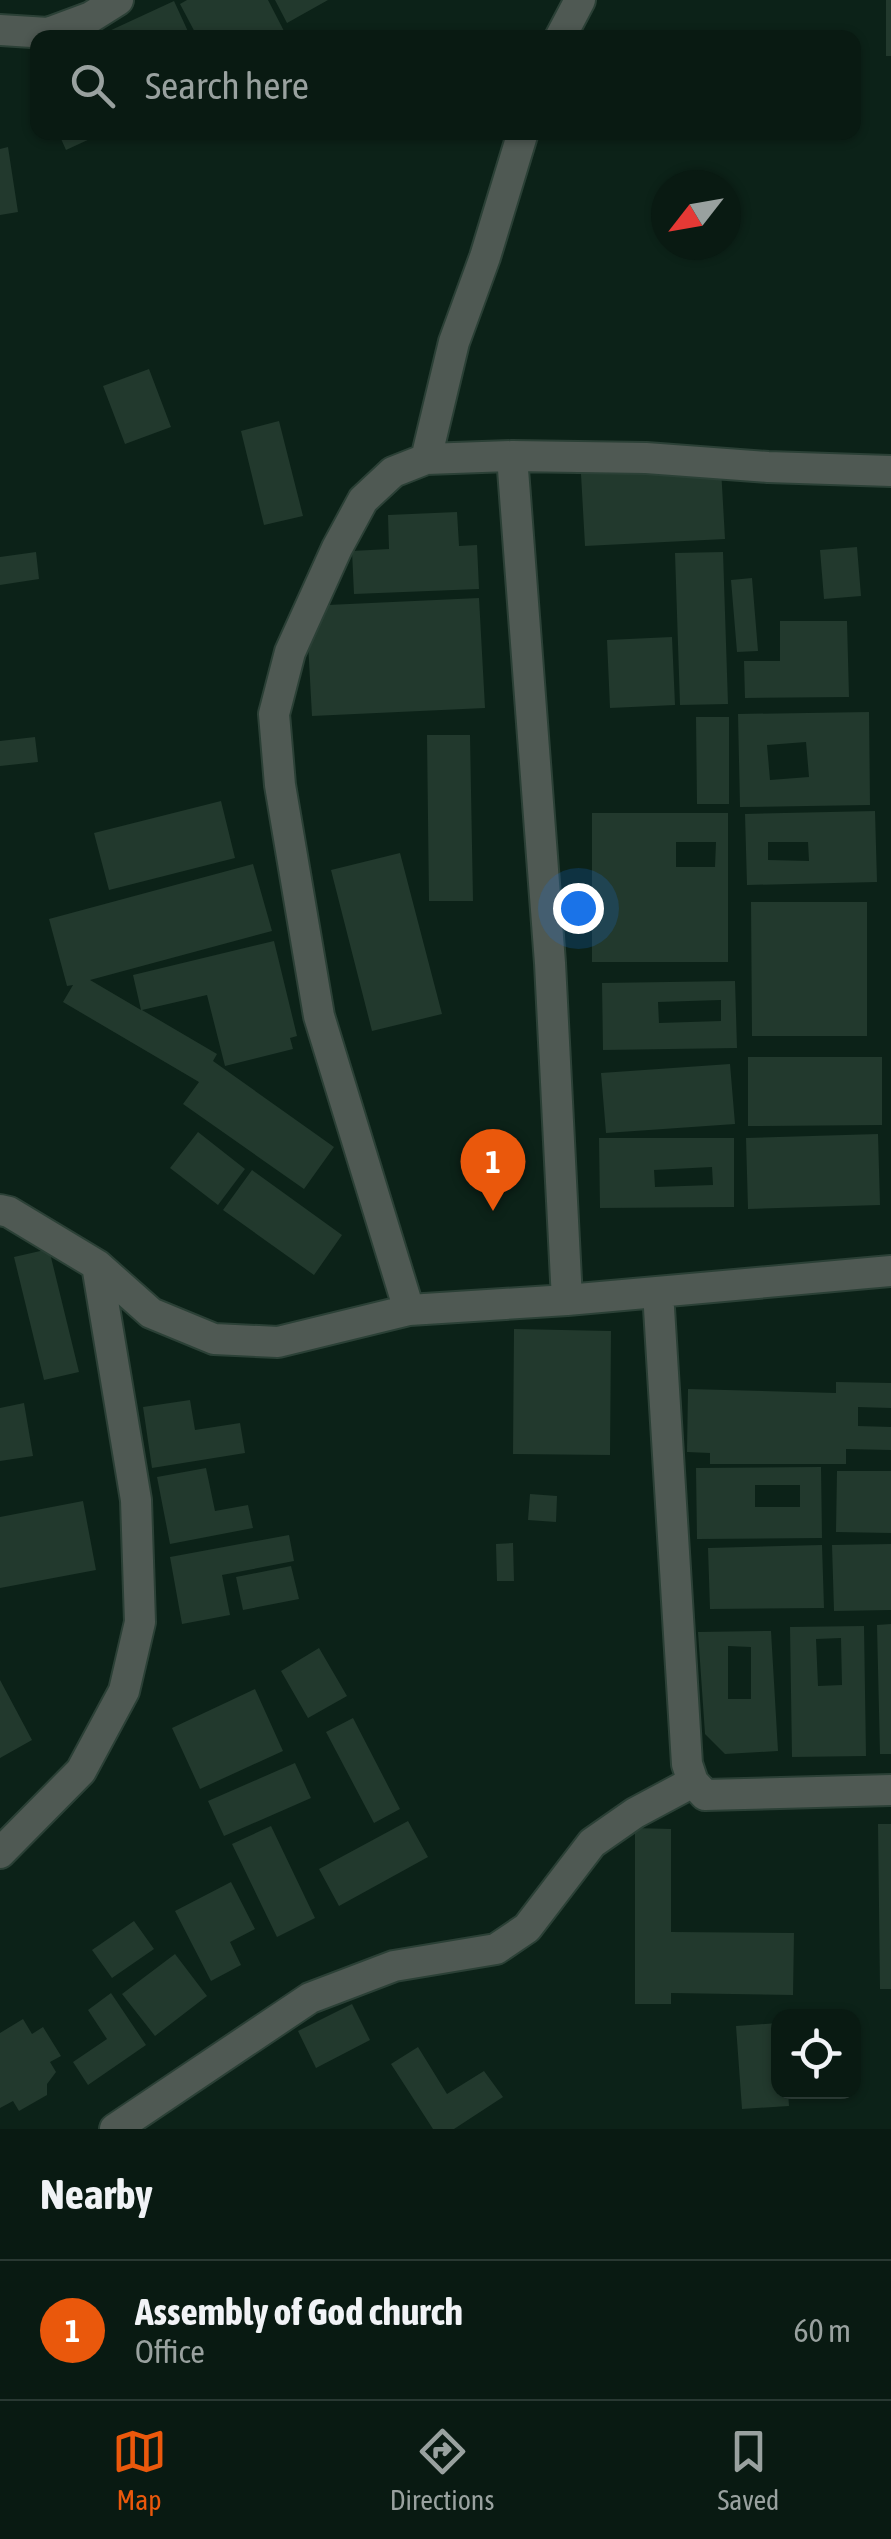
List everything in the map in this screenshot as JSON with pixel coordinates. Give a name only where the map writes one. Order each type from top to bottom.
[{"type":"street","points":[[56,30],[118,0]]},
{"type":"street","points":[[564,30],[580,0]]},
{"type":"street","points":[[0,30],[30,32]]},
{"type":"street","points":[[426,459],[454,342],[521,140]]},
{"type":"street","points":[[512,456],[550,964],[567,1300]]},
{"type":"street","points":[[410,1310],[319,1016],[280,785],[274,714],[290,652],[363,500],[392,472],[426,459],[646,458],[891,471]]},
{"type":"street","points":[[0,1210],[97,1265],[151,1312],[214,1339],[278,1342],[410,1310],[891,1271]]},
{"type":"street","points":[[0,1854],[81,1771],[124,1690],[140,1622],[136,1500],[97,1265]]},
{"type":"street","points":[[658,1292],[687,1764],[693,1782],[705,1795],[891,1790]]},
{"type":"street","points":[[116,2129],[310,1998],[394,1966],[496,1949],[528,1928],[592,1843],[635,1813],[693,1782]]},
{"type":"building","points":[[187,0],[268,0],[283,30],[194,30],[180,4]]},
{"type":"building","points":[[275,0],[328,0],[287,23]]},
{"type":"building","points":[[886,0],[891,0],[891,56],[886,56]]},
{"type":"building","points":[[174,1],[187,30],[111,30]]},
{"type":"building","points":[[62,140],[88,140],[66,150]]},
{"type":"building","points":[[8,147],[18,212],[0,215],[0,149]]},
{"type":"building","points":[[149,369],[171,427],[125,444],[103,386]]},
{"type":"building","points":[[279,421],[303,516],[264,525],[241,431]]},
{"type":"building","points":[[721,468],[725,539],[585,546],[581,474]]},
{"type":"building","points":[[457,512],[459,546],[477,545],[479,589],[354,594],[352,551],[389,549],[388,515]]},
{"type":"building","points":[[857,547],[861,596],[824,599],[820,550]]},
{"type":"building","points":[[36,552],[39,579],[0,585],[0,557]]},
{"type":"building","points":[[723,552],[728,704],[680,705],[675,553]]},
{"type":"building","points":[[752,578],[758,651],[737,652],[731,580]]},
{"type":"building","points":[[479,598],[485,708],[312,716],[306,606]]},
{"type":"building","points":[[780,621],[847,621],[849,697],[745,698],[744,661],[780,661]]},
{"type":"building","points":[[672,637],[675,705],[610,708],[607,640]]},
{"type":"building","points":[[869,712],[870,805],[740,807],[738,714]],"holes":[[[806,742],[809,777],[770,780],[767,745]]]},
{"type":"building","points":[[696,717],[729,717],[729,804],[697,804]]},
{"type":"building","points":[[427,735],[470,735],[473,901],[429,901]]},
{"type":"building","points":[[35,737],[38,762],[0,766],[0,741]]},
{"type":"building","points":[[221,801],[235,858],[109,890],[94,833]]},
{"type":"building","points":[[875,811],[877,882],[747,885],[745,814]],"holes":[[[768,842],[808,842],[809,861],[768,860]]]},
{"type":"building","points":[[592,813],[728,813],[728,962],[592,962]],"holes":[[[676,842],[716,842],[715,867],[676,867]]]},
{"type":"building","points":[[400,853],[442,1014],[372,1031],[331,870]]},
{"type":"building","points":[[253,864],[272,931],[90,980],[141,1010],[133,975],[274,941],[297,1036],[290,1038],[293,1049],[225,1066],[207,995],[142,1010],[217,1054],[213,1061],[334,1147],[304,1189],[183,1104],[199,1082],[63,1002],[73,985],[67,986],[49,919]]},
{"type":"building","points":[[751,902],[867,902],[867,1036],[752,1036]]},
{"type":"building","points":[[735,981],[737,1048],[603,1050],[602,983]],"holes":[[[721,1000],[721,1021],[659,1023],[658,1002]]]},
{"type":"building","points":[[748,1057],[882,1057],[882,1125],[748,1126]]},
{"type":"building","points":[[730,1064],[735,1124],[606,1133],[601,1073]]},
{"type":"building","points":[[198,1132],[245,1169],[218,1205],[170,1168]]},
{"type":"building","points":[[878,1134],[880,1205],[748,1209],[746,1138]]},
{"type":"building","points":[[599,1138],[734,1138],[734,1207],[600,1208]],"holes":[[[712,1167],[713,1185],[655,1187],[654,1170]]]},
{"type":"building","points":[[252,1170],[342,1235],[314,1275],[223,1210]]},
{"type":"building","points":[[49,1249],[79,1372],[44,1380],[14,1257]]},
{"type":"building","points":[[514,1329],[611,1331],[610,1455],[513,1454]]},
{"type":"building","points":[[836,1382],[891,1383],[891,1408],[858,1407],[858,1426],[891,1427],[891,1450],[846,1449],[846,1464],[710,1464],[710,1453],[687,1452],[688,1389],[836,1393]]},
{"type":"building","points":[[190,1400],[195,1430],[240,1423],[245,1453],[152,1468],[143,1407]]},
{"type":"building","points":[[24,1403],[33,1456],[0,1461],[0,1408]]},
{"type":"building","points":[[821,1467],[822,1538],[697,1539],[696,1468]],"holes":[[[755,1485],[800,1485],[800,1507],[755,1507]]]},
{"type":"building","points":[[206,1468],[215,1511],[248,1505],[253,1528],[170,1544],[157,1477]]},
{"type":"building","points":[[837,1471],[891,1471],[891,1533],[836,1532]]},
{"type":"building","points":[[530,1494],[557,1496],[556,1522],[528,1520]]},
{"type":"building","points":[[83,1501],[96,1570],[0,1588],[0,1517]]},
{"type":"building","points":[[289,1535],[294,1561],[222,1575],[230,1615],[182,1624],[170,1557]]},
{"type":"building","points":[[513,1543],[514,1581],[497,1581],[496,1544]]},
{"type":"building","points":[[891,1544],[891,1610],[834,1611],[832,1545]]},
{"type":"building","points":[[822,1545],[824,1608],[710,1609],[708,1548]]},
{"type":"building","points":[[291,1566],[299,1599],[243,1610],[236,1577]]},
{"type":"building","points":[[891,1624],[891,1754],[880,1754],[877,1625]]},
{"type":"building","points":[[864,1626],[866,1756],[792,1757],[790,1627]],"holes":[[[841,1638],[842,1685],[818,1686],[816,1639]]]},
{"type":"building","points":[[771,1631],[778,1751],[725,1754],[705,1734],[698,1632]],"holes":[[[728,1646],[751,1647],[751,1699],[728,1699]]]},
{"type":"building","points":[[319,1648],[347,1696],[308,1718],[281,1671]]},
{"type":"building","points":[[0,1680],[32,1740],[0,1758]]},
{"type":"building","points":[[255,1689],[283,1751],[200,1789],[172,1728]]},
{"type":"building","points":[[353,1718],[400,1809],[374,1823],[326,1732]]},
{"type":"building","points":[[295,1763],[311,1798],[224,1836],[208,1801]]},
{"type":"building","points":[[408,1821],[428,1857],[339,1906],[319,1869]]},
{"type":"building","points":[[878,1824],[891,1824],[891,1989],[880,1989]]},
{"type":"building","points":[[271,1826],[315,1918],[277,1937],[232,1844]]},
{"type":"building","points":[[635,1828],[671,1829],[671,1932],[794,1933],[793,1995],[671,1993],[671,2004],[635,2004]]},
{"type":"building","points":[[231,1882],[255,1929],[230,1942],[241,1965],[211,1981],[175,1911]]},
{"type":"building","points":[[134,1921],[154,1949],[112,1978],[92,1950]]},
{"type":"building","points":[[175,1954],[207,1996],[155,2036],[122,1994]]},
{"type":"building","points":[[111,1993],[146,2045],[88,2085],[73,2062],[107,2039],[88,2010]]},
{"type":"building","points":[[352,2004],[370,2040],[316,2068],[298,2031]]},
{"type":"building","points":[[23,2019],[32,2034],[43,2027],[61,2056],[50,2062],[56,2072],[47,2084],[47,2095],[19,2111],[13,2101],[0,2108],[0,2033]]},
{"type":"building","points":[[771,2024],[771,2099],[788,2099],[789,2106],[742,2109],[736,2026]]},
{"type":"building","points":[[418,2047],[447,2094],[484,2071],[503,2097],[454,2129],[433,2129],[391,2064]]},
{"type":"place","name":"Assembly of God church","points":[[493,1211]]}]
